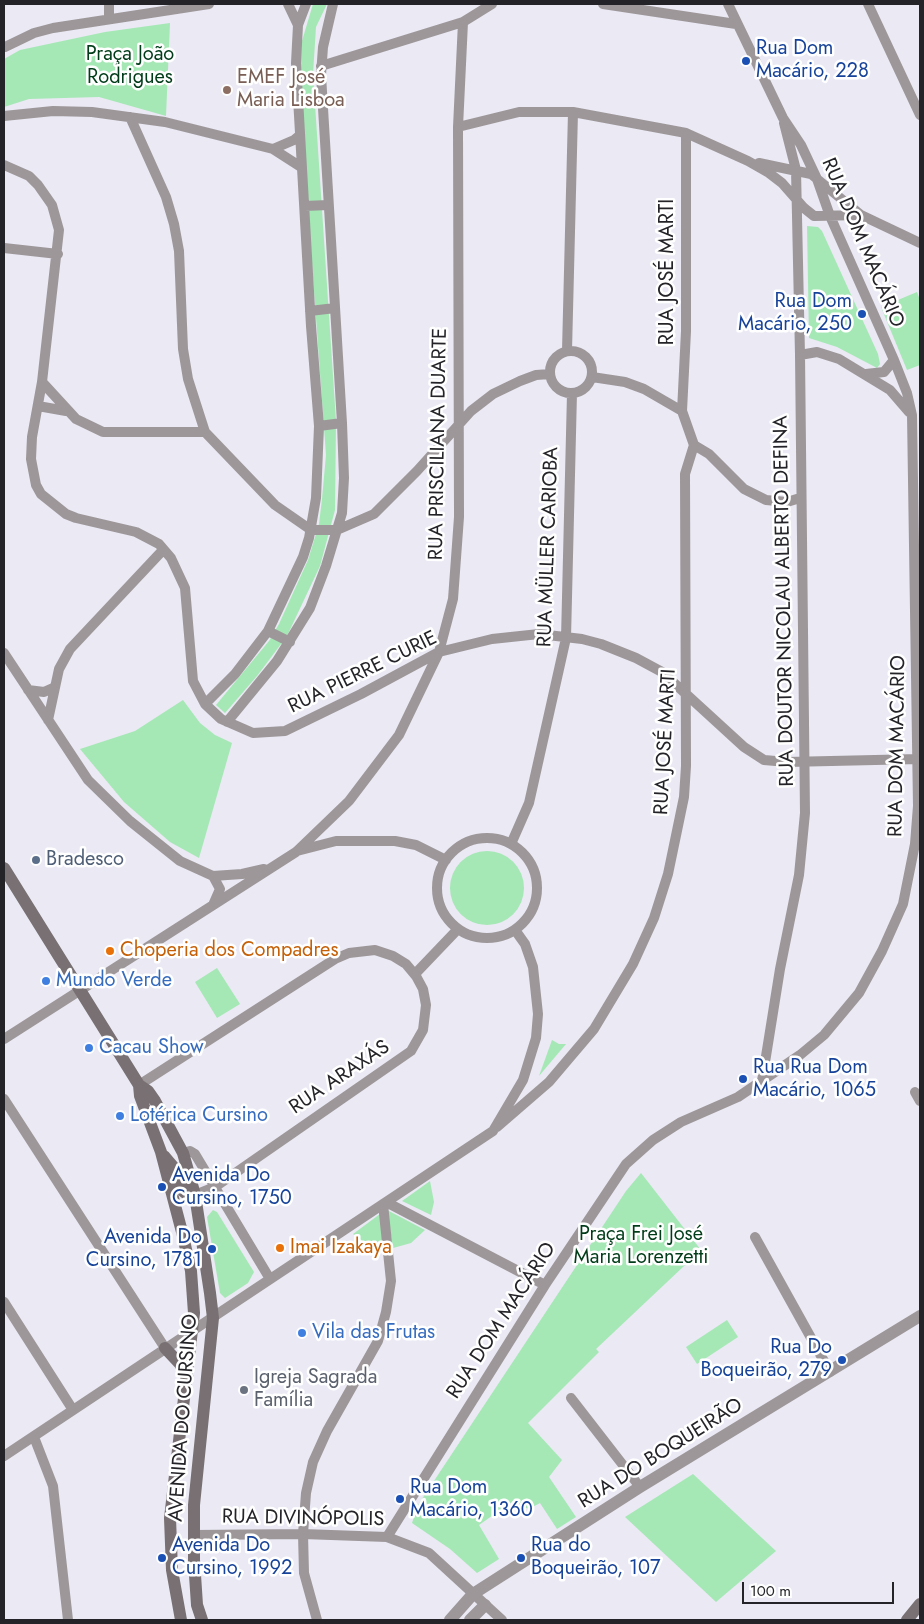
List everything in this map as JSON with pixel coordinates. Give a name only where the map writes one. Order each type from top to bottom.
[{"type":"main road","name":"AVENIDA DO CURSINO","points":[[4,868],[138,1085],[140,1096],[160,1152],[191,1271],[194,1330],[170,1518],[172,1570],[181,1620]]},
{"type":"main road","name":"AVENIDA DO CURSINO","points":[[138,1085],[148,1091],[155,1101],[183,1153],[195,1195],[212,1318],[194,1505],[197,1605],[202,1620]]},
{"type":"main road","points":[[160,1152],[174,1169],[184,1192],[188,1195],[195,1195]]},
{"type":"main road","points":[[165,1348],[180,1364],[188,1378]]},
{"type":"main road","points":[[906,1620],[920,1604]]},
{"type":"street","points":[[109,4],[109,18]]},
{"type":"street","points":[[6,47],[34,33],[109,18],[209,4]]},
{"type":"street","points":[[288,4],[298,25]]},
{"type":"street","points":[[206,704],[236,674],[268,631],[303,558],[311,530],[316,498],[319,426],[310,311],[296,63],[298,25],[306,4]]},
{"type":"street","points":[[227,722],[277,662],[310,608],[342,513],[344,478],[342,423],[321,66],[333,4]]},
{"type":"street","points":[[321,66],[463,22],[492,4]]},
{"type":"street","points":[[603,4],[736,24]]},
{"type":"street","name":"RUA DOM MACÁRIO","points":[[387,1537],[545,1285],[626,1164],[653,1140],[681,1122],[728,1102],[762,1082],[800,1055],[840,1018],[859,992],[882,951],[903,904],[915,844],[919,759],[912,415],[907,393],[894,360],[830,216],[817,179],[801,145],[783,118],[728,4]]},
{"type":"street","points":[[868,4],[920,115]]},
{"type":"street","name":"RUA PRISCILIANA DUARTE","points":[[296,852],[349,801],[399,735],[439,652],[453,599],[459,517],[458,127],[463,22]]},
{"type":"street","points":[[4,116],[53,111],[92,112],[166,122],[273,149],[302,167]]},
{"type":"street","points":[[458,127],[519,112],[573,112],[686,133],[748,161],[782,183],[814,216],[861,215]]},
{"type":"street","points":[[566,351],[573,112]]},
{"type":"street","points":[[130,116],[166,197],[174,224],[179,252],[183,349],[188,380],[205,432],[275,505],[311,530],[337,530],[374,514],[417,471],[471,411],[499,391],[536,375],[550,374]]},
{"type":"street","name":"RUA DOUTOR NICOLAU ALBERTO DEFINA","points":[[762,1082],[780,969],[799,875],[804,813],[797,198],[796,170],[783,118]]},
{"type":"street","name":"RUA JOSÉ MARTI","points":[[682,410],[686,331],[686,133]]},
{"type":"street","points":[[273,149],[289,143],[300,135]]},
{"type":"street","points":[[748,161],[811,174],[861,215],[920,243]]},
{"type":"street","name":"RUA PIERRE CURIE","points":[[4,166],[29,176],[44,193],[56,217],[59,230],[58,254],[31,459],[36,485],[41,494],[54,505],[76,518],[136,532],[159,544],[178,569],[185,588],[193,681],[206,704],[227,722],[254,733],[285,731],[362,694],[439,652],[475,642],[515,635],[539,634],[601,644],[636,658],[669,676],[759,758],[771,762],[919,759]]},
{"type":"street","points":[[305,206],[328,205]]},
{"type":"street","points":[[4,248],[58,254]]},
{"type":"street","points":[[310,311],[335,308]]},
{"type":"street","points":[[566,351],[579,352],[588,359],[592,376],[585,388],[572,393],[565,392],[555,386],[550,374],[556,357],[566,351]]},
{"type":"street","points":[[800,355],[827,353],[890,390],[912,415]]},
{"type":"street","points":[[865,374],[884,372],[894,360]]},
{"type":"street","points":[[592,376],[625,382],[644,389],[682,410],[694,445],[709,454],[744,489],[766,500],[787,502],[800,498]]},
{"type":"street","points":[[42,382],[66,411],[91,428],[103,432],[205,432]]},
{"type":"street","name":"RUA MÜLLER CARIOBA","points":[[510,844],[530,803],[566,638],[572,393]]},
{"type":"street","points":[[38,406],[66,411]]},
{"type":"street","points":[[319,426],[342,423]]},
{"type":"street","name":"RUA JOSÉ MARTI","points":[[4,1456],[493,1131],[543,1088],[594,1029],[628,972],[654,918],[668,874],[684,797],[687,693],[686,474],[694,445]]},
{"type":"street","points":[[48,720],[59,669],[73,644],[163,550]]},
{"type":"street","points":[[268,631],[290,642]]},
{"type":"street","points":[[4,653],[88,780],[101,795],[180,861],[213,876],[242,874],[277,864]]},
{"type":"street","points":[[28,690],[44,692],[56,687]]},
{"type":"street","points":[[323,828],[336,841]]},
{"type":"street","points":[[489,838],[510,844],[522,853],[530,863],[537,888],[530,914],[515,930],[504,936],[486,938],[469,935],[458,929],[444,914],[438,897],[438,880],[446,860],[456,849],[473,840],[489,838]]},
{"type":"street","points":[[4,1039],[296,852],[336,841],[395,841],[416,845],[446,860]]},
{"type":"street","points":[[211,908],[220,889],[213,876]]},
{"type":"street","points":[[138,1085],[334,959],[348,953],[375,950],[406,964],[415,974],[458,929]]},
{"type":"street","points":[[493,1131],[523,1080],[536,1038],[538,1006],[533,967],[526,944],[515,930]]},
{"type":"street","name":"RUA ARAXÁS","points":[[195,1195],[215,1187],[411,1051],[423,1030],[426,1005],[423,989],[415,974]]},
{"type":"street","points":[[915,1092],[920,1101]]},
{"type":"street","points":[[4,1099],[165,1348]]},
{"type":"street","points":[[183,1153],[190,1151],[196,1154],[270,1279]]},
{"type":"street","points":[[384,1203],[545,1285]]},
{"type":"street","points":[[317,1620],[304,1573],[303,1534],[306,1493],[313,1462],[327,1430],[378,1340],[386,1312],[391,1281],[384,1203]]},
{"type":"street","points":[[755,1237],[830,1372]]},
{"type":"street","points":[[4,1302],[73,1410]]},
{"type":"street","name":"RUA DO BOQUEIRÃO","points":[[450,1620],[474,1594],[640,1487],[920,1316]]},
{"type":"street","points":[[571,1398],[640,1487]]},
{"type":"street","points":[[34,1437],[53,1486],[68,1620]]},
{"type":"street","name":"RUA DIVINÓPOLIS","points":[[194,1535],[303,1534],[387,1537],[403,1541],[428,1554],[502,1620]]},
{"type":"street","points":[[470,1620],[485,1605]]},
{"type":"green space","points":[[313,4],[327,4],[316,27],[313,74],[336,421],[335,510],[320,566],[287,636],[257,676],[225,713],[216,705],[269,641],[279,624],[308,560],[319,524],[326,455],[304,154],[299,51]]},
{"type":"green space","name":"Praça João Rodrigues","points":[[170,23],[166,116],[99,97],[29,99],[4,107],[4,59],[20,50],[105,32]]},
{"type":"green space","points":[[807,226],[818,227],[822,231],[878,354],[880,364],[877,368],[837,347],[809,338]]},
{"type":"green space","points":[[917,292],[920,300],[920,365],[907,370],[881,307]]},
{"type":"green space","points":[[183,700],[200,723],[215,735],[232,743],[199,858],[170,842],[124,802],[80,749],[135,731]]},
{"type":"green space","points":[[487,851],[508,857],[518,867],[524,888],[518,909],[508,919],[487,925],[466,919],[456,909],[450,888],[456,867],[466,857]]},
{"type":"green space","points":[[217,968],[240,1004],[217,1018],[195,982]]},
{"type":"green space","points":[[552,1040],[559,1044],[566,1044],[539,1076]]},
{"type":"green space","name":"Praça Frei José Maria Lorenzetti","points":[[641,1173],[701,1250],[596,1349],[599,1352],[528,1423],[562,1460],[549,1477],[576,1517],[557,1529],[540,1503],[529,1509],[521,1506],[516,1499],[479,1525],[499,1559],[477,1573],[450,1549],[412,1523],[418,1505],[626,1191]]},
{"type":"green space","points":[[430,1181],[434,1202],[431,1215],[402,1201]]},
{"type":"green space","points":[[213,1210],[217,1212],[254,1272],[248,1283],[225,1298],[220,1293],[207,1217]]},
{"type":"green space","points":[[387,1210],[425,1230],[411,1243],[393,1248]]},
{"type":"green space","points":[[380,1214],[383,1248],[369,1246],[353,1234]]},
{"type":"green space","points":[[727,1320],[738,1337],[697,1364],[686,1347]]},
{"type":"green space","points":[[693,1474],[776,1551],[716,1602],[625,1517]]},
{"type":"place","name":"Rua Dom Macário, 228","points":[[746,61]]},
{"type":"place","name":"EMEF José Maria Lisboa","points":[[227,90]]},
{"type":"place","name":"Rua Dom Macário, 250","points":[[862,314]]},
{"type":"place","name":"Bradesco","points":[[36,860]]},
{"type":"place","name":"Choperia dos Compadres","points":[[110,951]]},
{"type":"place","name":"Mundo Verde","points":[[46,981]]},
{"type":"place","name":"Cacau Show","points":[[89,1048]]},
{"type":"place","name":"Rua Rua Dom Macário, 1065","points":[[743,1079]]},
{"type":"place","name":"Lotérica Cursino","points":[[120,1116]]},
{"type":"place","name":"Avenida Do Cursino, 1750","points":[[162,1187]]},
{"type":"place","name":"Imai Izakaya","points":[[280,1248]]},
{"type":"place","name":"Avenida Do Cursino, 1781","points":[[212,1249]]},
{"type":"place","name":"Vila das Frutas","points":[[302,1333]]},
{"type":"place","name":"Rua Do Boqueirão, 279","points":[[842,1360]]},
{"type":"place","name":"Igreja Sagrada Família","points":[[244,1390]]},
{"type":"place","name":"Rua Dom Macário, 1360","points":[[400,1499]]},
{"type":"place","name":"Avenida Do Cursino, 1992","points":[[162,1558]]},
{"type":"place","name":"Rua do Boqueirão, 107","points":[[521,1558]]}]
